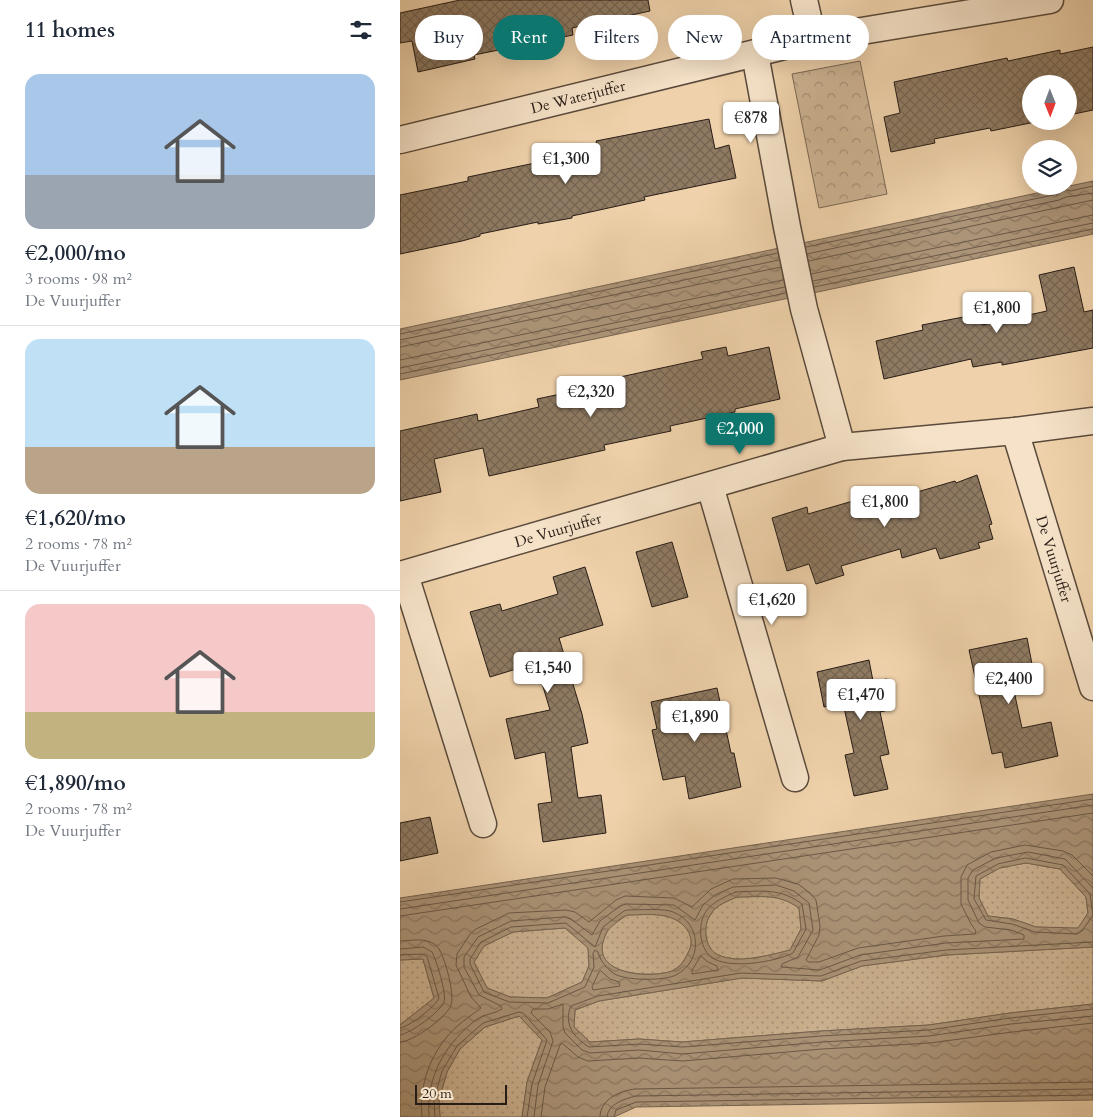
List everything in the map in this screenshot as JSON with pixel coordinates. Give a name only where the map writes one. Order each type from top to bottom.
[{"type":"street","points":[[804,0],[807,15]]},
{"type":"street","name":"De Waterjuffer","points":[[869,30],[1050,0]]},
{"type":"street","name":"De Waterjuffer","points":[[400,140],[752,55]]},
{"type":"street","points":[[756,60],[804,309],[842,447]]},
{"type":"street","name":"De Vuurjuffer","points":[[483,824],[403,575],[842,447],[1015,431],[1093,421]]},
{"type":"street","name":"De Vuurjuffer","points":[[1015,431],[1093,687]]},
{"type":"street","points":[[710,486],[795,778]]},
{"type":"green space","points":[[860,61],[887,194],[819,208],[792,74]]},
{"type":"green space","points":[[1026,863],[1060,869],[1086,897],[1088,913],[1078,929],[1036,927],[1013,919],[988,916],[979,898],[980,879],[999,868]]},
{"type":"green space","points":[[737,897],[776,898],[799,908],[801,929],[790,950],[759,957],[735,959],[722,956],[711,949],[706,934],[708,918],[719,906]]},
{"type":"green space","points":[[652,914],[668,916],[682,924],[688,930],[691,940],[690,949],[681,964],[668,972],[643,974],[622,970],[606,961],[602,944],[608,929],[627,915]]},
{"type":"green space","points":[[565,928],[588,947],[589,966],[582,982],[547,998],[510,997],[487,988],[474,962],[484,946],[513,932]]},
{"type":"green space","points":[[1093,947],[1093,1004],[1010,1013],[929,1025],[682,1042],[639,1039],[590,1042],[574,1027],[575,1010],[599,1001],[742,978],[822,981],[862,966],[947,955]]},
{"type":"green space","points":[[423,959],[434,998],[400,1025],[400,960]]},
{"type":"green space","points":[[519,1016],[542,1040],[527,1082],[522,1117],[440,1117],[439,1101],[447,1072],[460,1049],[485,1027]]},
{"type":"water","points":[[1093,181],[1093,234],[400,380],[400,329],[1027,195],[1077,195],[1077,184]]},
{"type":"water","points":[[1093,794],[1093,947],[947,955],[862,966],[822,981],[742,978],[599,1001],[575,1010],[574,1027],[590,1042],[639,1039],[682,1042],[929,1025],[1010,1013],[1093,1004],[1093,1100],[636,1107],[614,1117],[522,1117],[527,1082],[542,1040],[519,1016],[485,1027],[460,1049],[447,1072],[439,1100],[440,1117],[400,1117],[400,1025],[434,998],[423,959],[400,960],[400,898]],"holes":[[[1026,863],[1060,869],[1086,897],[1088,913],[1078,928],[1036,927],[1013,919],[988,916],[979,898],[980,879],[1000,868]],[[737,897],[769,897],[784,900],[799,908],[801,929],[790,950],[759,957],[743,959],[726,958],[711,949],[706,934],[708,918],[722,904]],[[627,915],[666,916],[673,918],[687,929],[691,941],[690,948],[684,960],[675,970],[650,974],[625,972],[614,967],[606,960],[602,951],[604,939],[611,927]],[[565,928],[588,948],[589,966],[582,982],[547,998],[510,997],[487,988],[474,962],[484,946],[513,932]]]},
{"type":"building","points":[[460,0],[648,0],[650,11],[632,15],[575,15],[575,27],[572,28],[573,35],[565,37],[565,15],[493,15],[493,51],[483,53],[483,15],[415,15],[415,56],[412,41],[400,43],[400,13]]},
{"type":"building","points":[[1093,47],[1093,110],[1078,113],[1078,75],[1022,75],[1022,125],[991,131],[990,128],[934,139],[935,143],[891,152],[884,117],[900,113],[894,82],[1007,58],[1008,61],[1060,50],[1060,54]]},
{"type":"building","points":[[416,60],[471,60],[418,72]]},
{"type":"building","points":[[709,119],[715,149],[729,145],[736,178],[644,197],[645,200],[572,216],[572,218],[538,224],[538,222],[480,234],[480,236],[462,241],[400,254],[400,195],[468,181],[468,177],[559,158],[558,151],[597,143],[596,141]]},
{"type":"building","points":[[1074,267],[1084,312],[1093,310],[1093,348],[1002,365],[1002,362],[973,367],[971,359],[884,379],[876,341],[923,330],[922,325],[979,314],[982,325],[1047,311],[1039,275]]},
{"type":"building","points":[[726,347],[728,356],[769,347],[780,399],[735,409],[735,412],[670,426],[671,431],[604,445],[605,450],[489,476],[483,448],[434,459],[441,492],[400,501],[400,431],[477,414],[478,421],[539,407],[537,399],[575,391],[578,406],[625,397],[620,377],[703,359],[701,352]]},
{"type":"building","points":[[977,475],[992,524],[989,525],[993,539],[978,543],[980,548],[940,559],[936,548],[902,558],[900,549],[841,566],[844,575],[816,584],[809,564],[787,571],[772,518],[807,507],[808,514],[891,490],[893,499],[955,481],[956,483]]},
{"type":"building","points":[[672,542],[688,597],[652,607],[636,552]]},
{"type":"building","points":[[585,567],[603,625],[559,638],[582,714],[588,743],[571,747],[578,798],[601,795],[606,833],[543,842],[538,804],[552,802],[545,752],[515,759],[506,719],[550,710],[536,663],[490,677],[470,612],[500,604],[502,611],[558,594],[553,577]]},
{"type":"building","points":[[1027,638],[1032,664],[1009,668],[1022,728],[1051,722],[1058,756],[1005,768],[1002,752],[992,754],[969,650]]},
{"type":"building","points":[[869,660],[873,681],[887,679],[893,709],[880,712],[889,754],[880,756],[888,789],[854,796],[845,755],[854,753],[843,703],[824,707],[817,672]]},
{"type":"building","points":[[717,688],[731,753],[734,753],[741,787],[689,799],[685,776],[663,780],[652,730],[657,729],[651,702]]},
{"type":"building","points":[[430,817],[438,853],[400,861],[400,823]]}]
